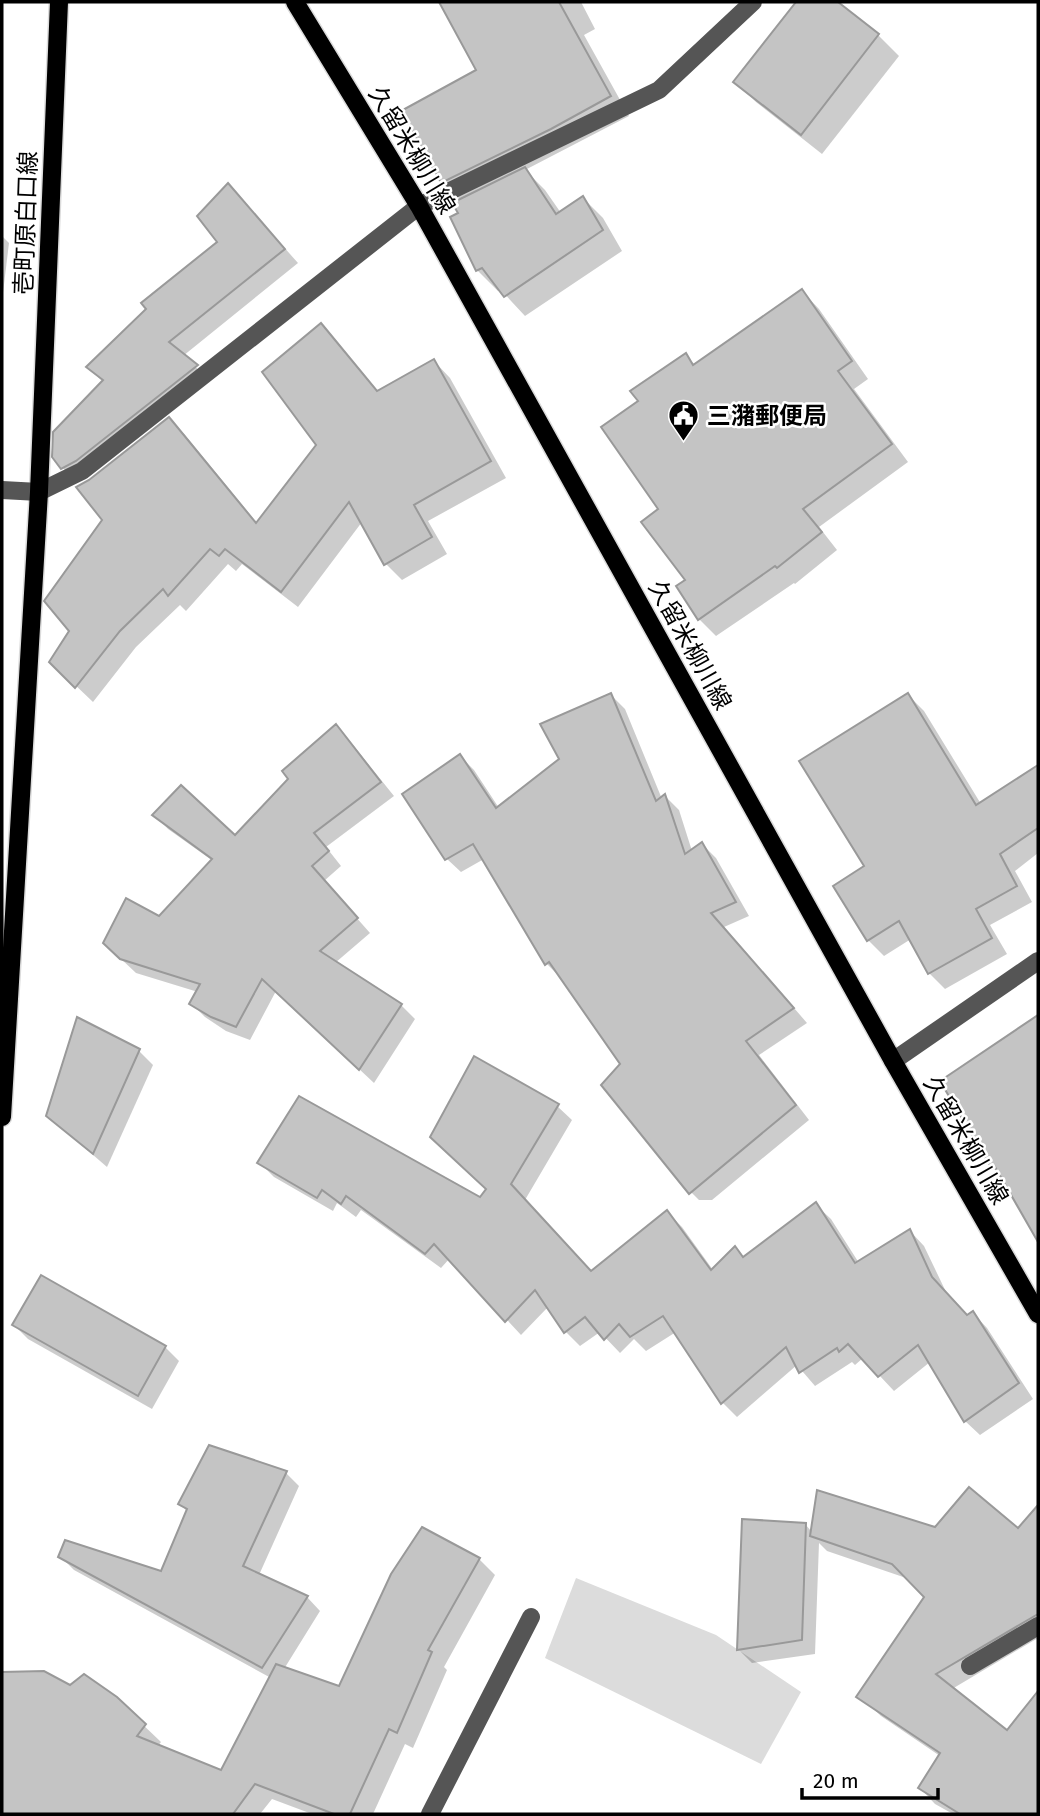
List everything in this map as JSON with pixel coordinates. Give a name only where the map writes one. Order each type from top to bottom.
[{"type":"main road","name":"壱町原白口線","points":[[2,1117],[39,492],[59,2]]},
{"type":"main road","name":"久留米柳川線","points":[[295,2],[419,206],[893,1061],[1038,1314]]},
{"type":"street","points":[[2,490],[39,492],[82,471],[419,206],[659,90],[754,2]]},
{"type":"street","points":[[893,1061],[1038,961]]},
{"type":"street","points":[[430,1814],[531,1617]]},
{"type":"street","points":[[970,1666],[1038,1626]]},
{"type":"shaded area","points":[[576,1578],[716,1635],[801,1692],[761,1764],[545,1658]]},
{"type":"building","points":[[439,2],[559,2],[611,96],[441,183],[401,111],[476,70]]},
{"type":"building","points":[[796,2],[838,2],[879,34],[801,135],[733,82]]},
{"type":"building","points":[[525,167],[556,214],[583,196],[603,230],[504,297],[482,268],[476,271],[450,217],[458,213],[452,203]]},
{"type":"building","points":[[228,183],[285,249],[169,342],[198,365],[76,461],[61,469],[52,457],[53,432],[103,380],[86,367],[146,309],[141,303],[217,242],[197,216]]},
{"type":"building","points":[[802,289],[852,361],[838,371],[892,444],[803,509],[822,532],[777,568],[775,566],[698,620],[676,586],[685,580],[641,522],[658,509],[601,427],[638,401],[630,391],[686,353],[693,365]]},
{"type":"building","points":[[321,323],[377,391],[434,359],[491,461],[414,505],[432,537],[384,565],[349,502],[281,592],[225,549],[219,556],[210,549],[168,596],[163,589],[120,631],[75,688],[49,662],[69,631],[44,601],[102,520],[76,487],[89,480],[169,417],[256,523],[316,445],[262,372]]},
{"type":"building","points":[[611,693],[656,801],[665,794],[685,854],[702,842],[736,902],[711,913],[794,1008],[746,1041],[796,1105],[689,1194],[601,1085],[620,1064],[549,962],[545,965],[473,844],[445,860],[402,794],[460,754],[496,808],[559,759],[540,724]]},
{"type":"building","points":[[908,693],[976,805],[1038,765],[1038,828],[1000,854],[1017,886],[976,909],[992,938],[928,974],[899,921],[867,941],[833,886],[864,866],[799,761]]},
{"type":"building","points":[[336,724],[381,782],[314,833],[329,851],[312,866],[358,918],[320,951],[402,1004],[359,1070],[262,979],[236,1027],[189,1004],[200,984],[120,959],[103,943],[126,898],[159,916],[212,859],[152,815],[181,785],[235,835],[288,779],[282,771]]},
{"type":"building","points":[[1038,1015],[1038,1242],[995,1167],[992,1169],[940,1081]]},
{"type":"building","points":[[77,1017],[140,1049],[93,1154],[46,1116]]},
{"type":"building","points":[[474,1056],[559,1104],[511,1184],[591,1271],[667,1210],[711,1270],[735,1246],[743,1257],[816,1202],[855,1263],[910,1229],[932,1277],[967,1315],[973,1311],[1019,1383],[964,1422],[918,1345],[878,1377],[848,1344],[839,1352],[837,1348],[799,1373],[786,1347],[721,1404],[663,1316],[630,1337],[619,1324],[604,1340],[585,1317],[564,1333],[535,1290],[505,1322],[434,1244],[425,1254],[346,1196],[341,1204],[322,1190],[317,1198],[257,1163],[299,1096],[480,1197],[486,1189],[430,1137]]},
{"type":"building","points":[[41,1275],[166,1346],[138,1396],[12,1325]]},
{"type":"building","points":[[209,1445],[287,1471],[243,1566],[308,1596],[262,1668],[58,1557],[65,1540],[161,1571],[187,1509],[178,1504]]},
{"type":"building","points":[[969,1487],[1018,1528],[1038,1505],[1038,1614],[936,1674],[1007,1730],[1038,1691],[1038,1814],[960,1814],[918,1788],[940,1753],[856,1697],[924,1597],[892,1564],[810,1536],[817,1490],[935,1527]]},
{"type":"building","points":[[742,1519],[806,1523],[802,1640],[737,1650]]},
{"type":"building","points":[[422,1527],[480,1558],[428,1650],[432,1652],[397,1733],[389,1729],[350,1814],[334,1814],[255,1784],[233,1814],[2,1814],[2,1672],[44,1671],[70,1685],[84,1674],[117,1697],[146,1724],[137,1736],[221,1770],[276,1664],[339,1686],[391,1574]]},
{"type":"place","name":"三潴郵便局","points":[[684,443]]}]
